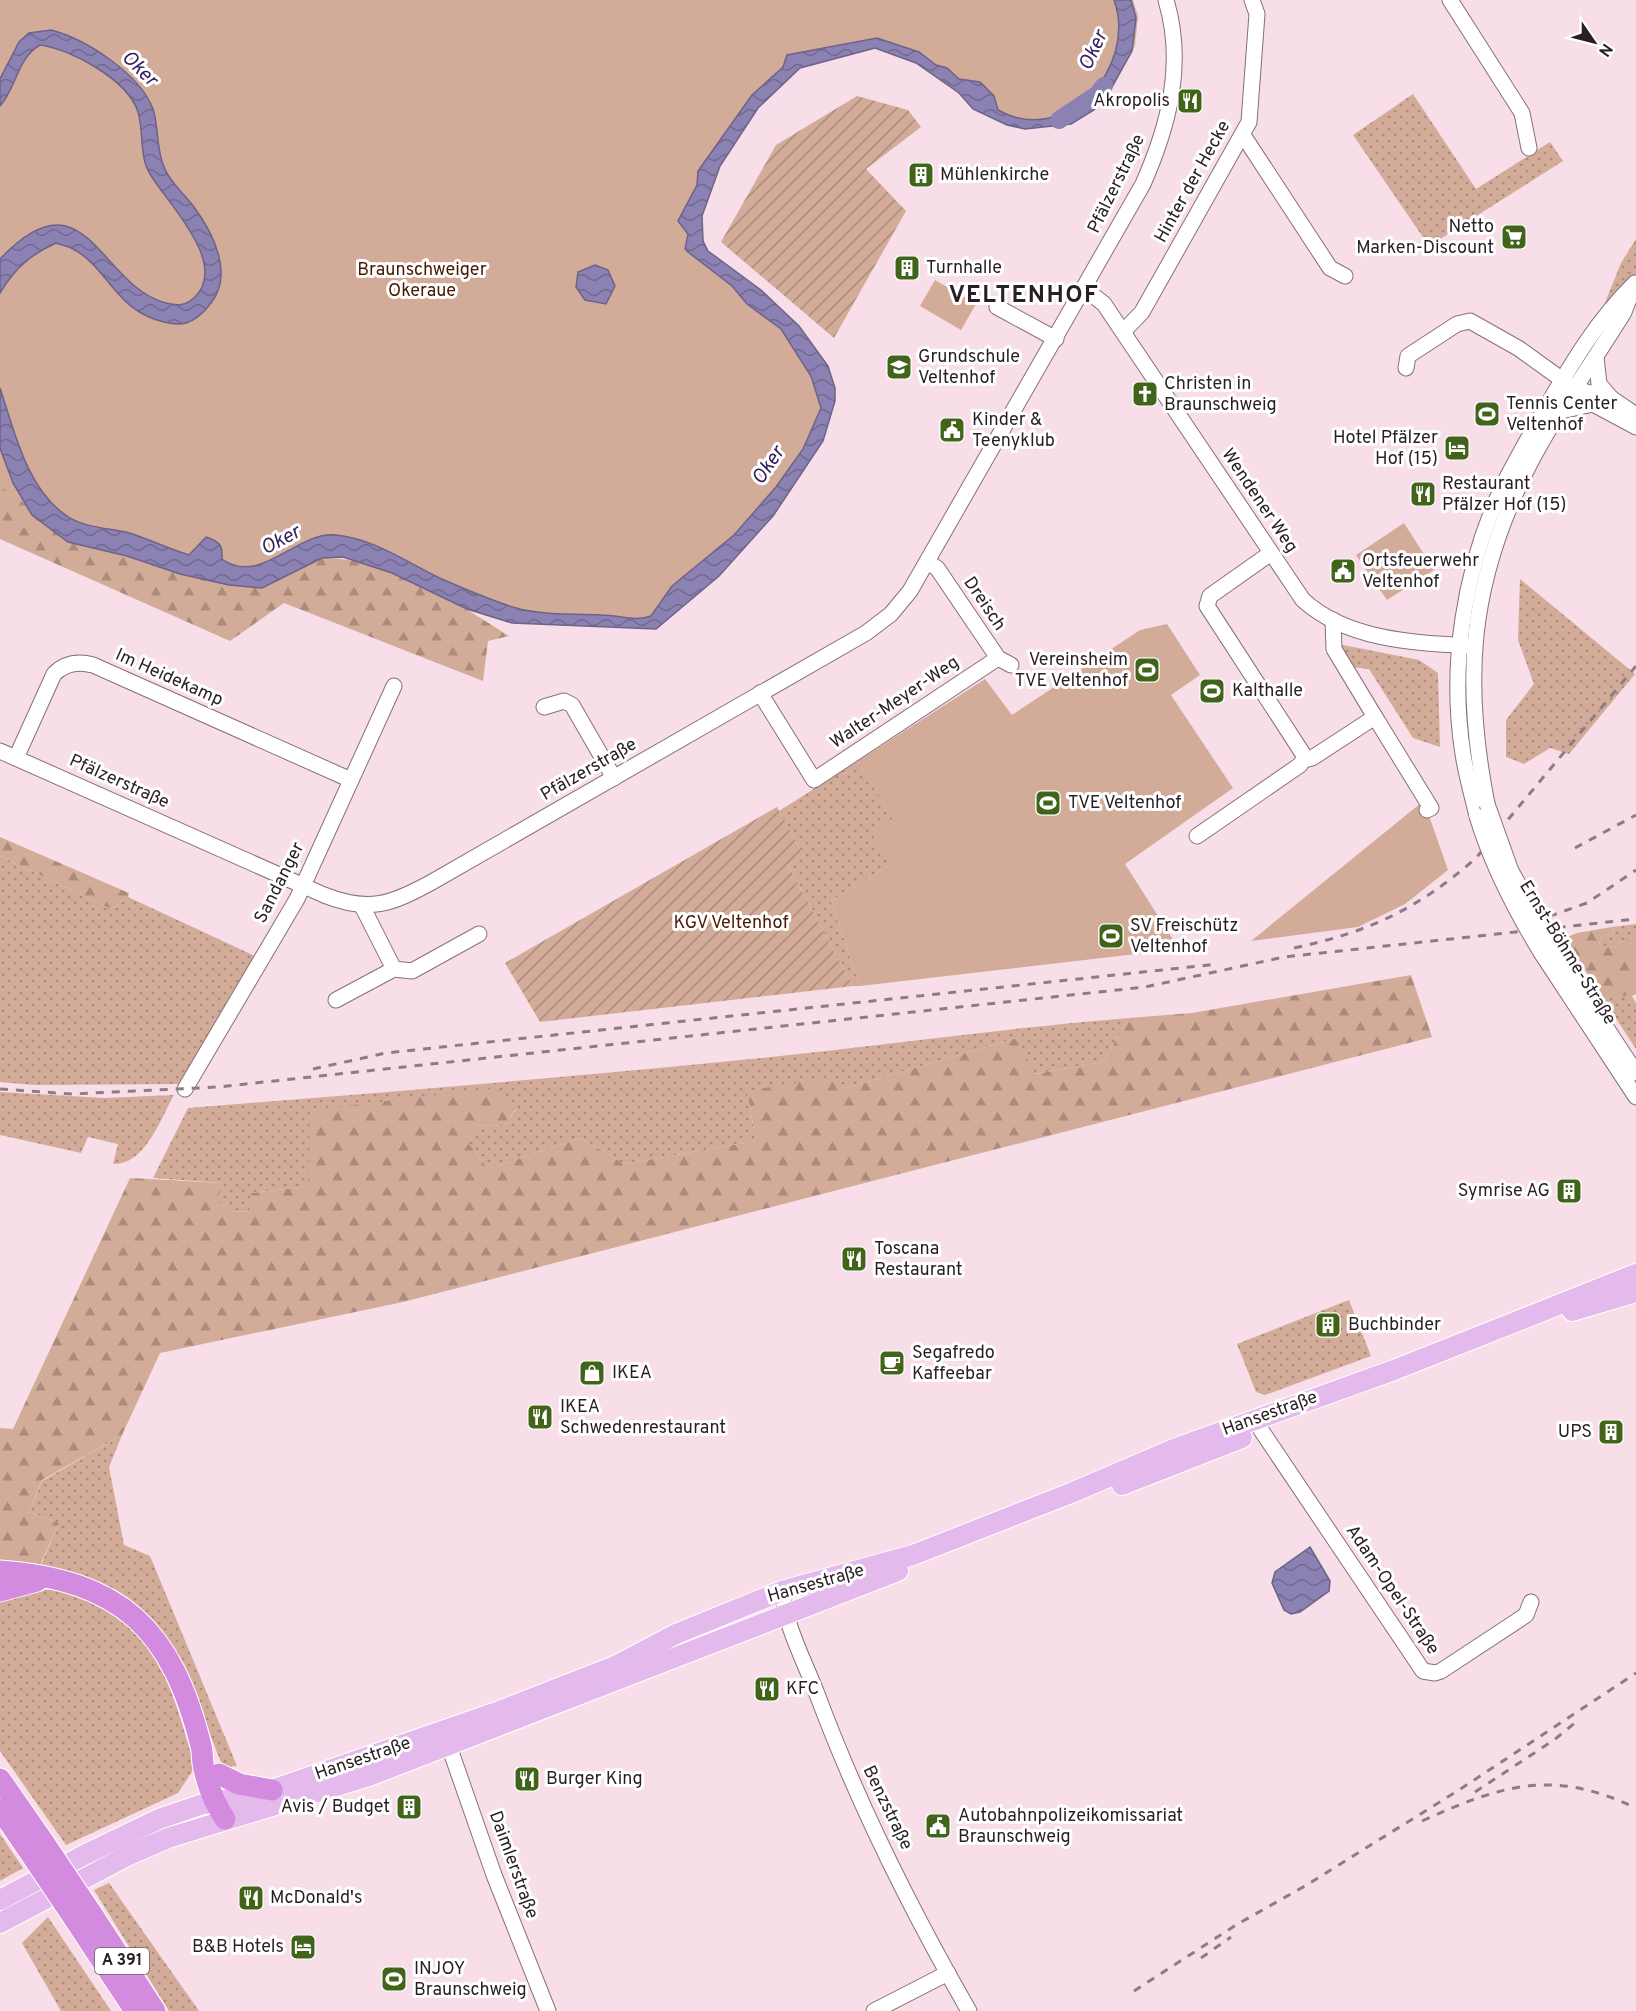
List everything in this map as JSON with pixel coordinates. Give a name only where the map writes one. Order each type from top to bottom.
[{"type":"highway","points":[[0,1571],[84,1586],[118,1603],[156,1640],[173,1667],[202,1748],[219,1774],[221,1807]]},
{"type":"highway","points":[[0,1591],[37,1581],[69,1582]]},
{"type":"highway","points":[[202,1748],[203,1768],[221,1807]]},
{"type":"highway","points":[[219,1774],[239,1784],[272,1791]]},
{"type":"highway","name":"A 391","points":[[0,1779],[37,1847],[82,1915],[155,2011]]},
{"type":"highway","name":"A 391","points":[[0,1809],[37,1847]]},
{"type":"highway","name":"A 391","points":[[82,1915],[135,2011]]},
{"type":"main road","name":"Hansestraße","points":[[0,1923],[129,1855],[168,1838],[221,1807],[448,1738],[785,1616],[1636,1274]]},
{"type":"main road","name":"Hansestraße","points":[[0,1900],[86,1854],[159,1819],[221,1807],[313,1794],[583,1679],[676,1634],[782,1591],[913,1555],[1071,1493],[1174,1449],[1259,1424],[1565,1313],[1636,1292]]},
{"type":"street","name":"Pfälzerstraße","points":[[0,751],[337,900],[362,906],[385,903],[412,892],[880,624],[910,591],[1135,200],[1163,133],[1173,91],[1176,47],[1173,24],[1166,0]]},
{"type":"street","name":"Hinter der Hecke","points":[[1123,332],[1142,312],[1244,135],[1249,122],[1253,82],[1257,14],[1252,0]]},
{"type":"street","points":[[1450,0],[1522,113],[1529,148]]},
{"type":"street","points":[[1244,135],[1330,268],[1345,276]]},
{"type":"street","name":"Ernst-Böhme-Straße","points":[[1467,646],[1497,537],[1525,474],[1624,312],[1635,282]]},
{"type":"street","name":"Ernst-Böhme-Straße","points":[[1635,282],[1596,326],[1562,378],[1501,491],[1485,531],[1468,594],[1461,733],[1482,810],[1489,854],[1503,887],[1636,1073]]},
{"type":"street","name":"Ernst-Böhme-Straße","points":[[1575,389],[1582,360],[1635,282]]},
{"type":"street","name":"Wendener Weg","points":[[1085,289],[1104,304],[1303,600],[1333,620],[1370,634],[1467,646]]},
{"type":"street","points":[[997,307],[1056,339]]},
{"type":"street","points":[[1406,368],[1408,356],[1457,324],[1470,321],[1488,330],[1562,378],[1575,389],[1583,406]]},
{"type":"street","points":[[1596,357],[1599,384],[1611,398],[1636,415]]},
{"type":"street","points":[[1575,389],[1611,398]]},
{"type":"street","points":[[1562,411],[1593,404],[1636,427]]},
{"type":"street","points":[[1270,553],[1210,596],[1207,606],[1304,753],[1304,760]]},
{"type":"street","name":"Dreisch","points":[[927,562],[937,568],[1004,661]]},
{"type":"street","points":[[1333,620],[1334,649],[1431,808],[1427,810]]},
{"type":"street","name":"Walter-Meyer-Weg","points":[[760,693],[814,780],[1004,661]]},
{"type":"street","name":"Im Heidekamp","points":[[16,758],[54,675],[65,666],[81,662],[93,665],[351,780]]},
{"type":"street","name":"Sandanger","points":[[185,1089],[303,886],[394,686]]},
{"type":"street","points":[[543,707],[564,701],[572,705],[614,778]]},
{"type":"street","points":[[1197,836],[1304,760],[1312,758],[1375,717]]},
{"type":"street","points":[[362,906],[393,969]]},
{"type":"street","points":[[336,1000],[393,969],[412,971],[479,934]]},
{"type":"street","name":"Ernst-Böhme-Straße","points":[[1548,951],[1636,1097]]},
{"type":"street","name":"Adam-Opel-Straße","points":[[1259,1424],[1423,1671],[1436,1673],[1441,1671],[1526,1615],[1531,1602]]},
{"type":"street","name":"Benzstraße","points":[[782,1591],[785,1616],[852,1781],[969,2011]]},
{"type":"street","name":"Daimlerstraße","points":[[448,1738],[494,1875],[548,2011]]},
{"type":"street","points":[[874,2011],[948,1973]]},
{"type":"green space","name":"Braunschweiger Okeraue","points":[[0,0],[1133,0],[1138,16],[1135,46],[1114,86],[1094,109],[1021,127],[918,61],[876,46],[800,64],[756,105],[721,158],[696,216],[701,251],[797,326],[825,407],[810,449],[765,514],[656,618],[639,622],[511,618],[341,548],[260,580],[50,522],[0,486]]},
{"type":"green space","points":[[0,58],[323,558],[371,565],[420,584],[509,636],[488,641],[483,681],[284,603],[230,641],[0,539]]},
{"type":"green space","points":[[1413,94],[1476,189],[1550,142],[1563,161],[1429,246],[1353,135]]},
{"type":"green space","points":[[857,96],[908,110],[921,127],[866,169],[906,211],[834,338],[721,242],[776,145]]},
{"type":"green space","points":[[1636,239],[1636,282],[1596,325],[1621,263]]},
{"type":"green space","points":[[935,280],[976,304],[961,330],[920,306]]},
{"type":"green space","points":[[1404,523],[1434,570],[1387,600],[1356,555]]},
{"type":"green space","points":[[1520,579],[1635,674],[1569,754],[1550,748],[1524,764],[1506,757],[1506,720],[1534,684],[1518,640]]},
{"type":"green space","name":"TVE Veltenhof","points":[[1167,624],[1200,675],[1171,695],[1233,788],[1125,864],[1179,949],[860,986],[831,901],[890,865],[871,832],[893,818],[858,761],[985,679],[1012,715],[1140,630]]},
{"type":"green space","points":[[1338,644],[1419,660],[1438,673],[1440,747],[1413,738],[1369,669],[1351,667]]},
{"type":"green space","points":[[858,761],[894,819],[890,865],[831,901],[860,986],[853,986],[788,865],[804,856],[779,811]]},
{"type":"green space","points":[[1421,803],[1427,810],[1448,870],[1405,904],[1358,927],[1251,941]]},
{"type":"green space","name":"KGV Veltenhof","points":[[777,807],[804,856],[788,865],[853,986],[540,1022],[505,963]]},
{"type":"green space","points":[[0,837],[129,893],[128,897],[111,909],[0,856]]},
{"type":"green space","points":[[0,856],[111,909],[128,897],[257,957],[181,1084],[34,1085],[0,1082]]},
{"type":"green space","points":[[1636,924],[1636,937],[1618,943],[1614,947],[1599,946],[1601,937],[1614,933],[1612,927]]},
{"type":"green space","points":[[1612,927],[1614,933],[1601,937],[1599,945],[1614,947],[1618,943],[1636,937],[1636,994],[1632,996],[1600,994],[1565,938],[1577,933]]},
{"type":"green space","points":[[1411,975],[1432,1037],[403,1302],[160,1353],[122,1435],[42,1480],[29,1512],[59,1523],[38,1569],[0,1565],[0,1428],[13,1429],[130,1178],[222,1183],[217,1201],[230,1211],[249,1212],[251,1193],[308,1186],[310,1110],[497,1088],[517,1108],[504,1125],[477,1126],[469,1144],[488,1169],[581,1138],[624,1164],[756,1141],[747,1091],[825,1078],[843,1089],[1017,1038],[1035,1074],[1103,1062],[1129,1018],[1192,1013]]},
{"type":"green space","points":[[1600,994],[1632,996],[1636,1003],[1636,1049]]},
{"type":"green space","points":[[1129,1018],[1103,1062],[1034,1074],[1017,1038],[843,1089],[747,1091],[756,1141],[624,1164],[581,1138],[488,1169],[469,1144],[476,1126],[504,1125],[517,1109],[308,1186],[251,1193],[250,1212],[230,1211],[216,1201],[222,1183],[153,1178],[188,1108],[689,1065]]},
{"type":"green space","points":[[0,1092],[104,1098],[174,1095],[143,1149],[124,1162],[113,1164],[118,1144],[88,1137],[81,1153],[0,1135]]},
{"type":"green space","points":[[1349,1300],[1371,1356],[1265,1395],[1256,1392],[1237,1344]]},
{"type":"green space","points":[[122,1435],[109,1467],[124,1545],[150,1556],[237,1766],[223,1767],[180,1663],[163,1634],[141,1609],[115,1590],[81,1576],[39,1569],[59,1523],[29,1512],[42,1481]]},
{"type":"green space","points":[[64,1589],[108,1607],[131,1626],[146,1643],[167,1682],[195,1767],[178,1793],[66,1845],[0,1751],[0,1598],[23,1591]]},
{"type":"green space","points":[[0,1834],[23,1868],[0,1881]]},
{"type":"green space","points":[[109,1883],[199,2011],[169,2011],[94,1890]]},
{"type":"green space","points":[[48,1917],[111,2011],[61,2011],[22,1943]]},
{"type":"water","points":[[1114,0],[1131,0],[1136,18],[1132,51],[1110,90],[1094,110],[1071,124],[1025,129],[1007,125],[973,109],[959,93],[916,63],[875,48],[800,68],[758,108],[720,166],[702,216],[703,241],[708,251],[761,290],[799,326],[828,366],[835,388],[835,401],[823,441],[773,516],[719,576],[656,629],[512,623],[467,609],[392,573],[343,557],[322,558],[262,588],[229,585],[180,574],[127,556],[68,542],[32,515],[13,483],[0,448],[0,388],[17,440],[32,475],[53,505],[81,523],[129,533],[189,555],[206,537],[219,544],[222,559],[236,566],[265,563],[321,536],[351,537],[392,553],[444,580],[516,608],[547,613],[633,618],[651,616],[672,586],[734,535],[776,487],[803,449],[821,408],[811,376],[781,329],[747,304],[732,286],[685,249],[688,234],[678,221],[697,185],[698,171],[752,95],[783,67],[787,55],[877,38],[919,52],[936,65],[947,68],[959,79],[980,82],[994,96],[998,110],[1023,119],[1048,118],[1071,110],[1091,94],[1106,74],[1116,51],[1119,26]]},
{"type":"water","points":[[51,30],[80,41],[110,60],[136,83],[153,109],[164,167],[208,229],[221,267],[218,292],[206,309],[190,322],[172,324],[147,316],[123,299],[85,257],[71,248],[56,243],[38,252],[24,263],[11,276],[0,293],[0,259],[29,234],[53,225],[73,228],[90,240],[124,276],[143,292],[166,303],[185,304],[195,297],[204,283],[205,268],[192,234],[150,174],[144,160],[138,112],[132,100],[111,78],[67,53],[40,45],[26,57],[0,106],[0,79],[19,42],[29,33]]},
{"type":"water","points":[[595,265],[608,270],[615,286],[606,304],[585,300],[576,287],[578,272]]},
{"type":"water","points":[[1310,1547],[1330,1581],[1329,1591],[1300,1612],[1291,1614],[1284,1610],[1272,1583],[1275,1572]]},
{"type":"waterway","name":"Oker","points":[[1059,120],[1098,94],[1104,86]]},
{"type":"railway","points":[[1294,948],[1321,942],[1369,926],[1413,905],[1455,876],[1476,858],[1636,666]]},
{"type":"railway","points":[[1575,848],[1636,815]]},
{"type":"railway","points":[[1519,927],[1587,903],[1636,870]]},
{"type":"railway","points":[[0,1089],[72,1094],[218,1087],[1145,987],[1284,957],[1636,919]]},
{"type":"railway","points":[[313,1069],[386,1053],[1218,964]]},
{"type":"railway","points":[[1134,1991],[1236,1925],[1305,1886],[1459,1790],[1636,1673]]},
{"type":"railway","points":[[1475,1792],[1554,1740],[1576,1722]]},
{"type":"railway","points":[[1422,1821],[1477,1798],[1528,1786],[1552,1785],[1578,1788],[1636,1808]]},
{"type":"railway","points":[[1201,1958],[1231,1937]]},
{"type":"place","name":"Akropolis","points":[[1190,101]]},
{"type":"place","name":"Mühlenkirche","points":[[921,175]]},
{"type":"place","name":"Netto Marken-Discount","points":[[1514,237]]},
{"type":"place","name":"Turnhalle","points":[[907,268]]},
{"type":"place","name":"Grundschule Veltenhof","points":[[899,367]]},
{"type":"place","name":"Christen in Braunschweig","points":[[1145,394]]},
{"type":"place","name":"Tennis Center Veltenhof","points":[[1487,414]]},
{"type":"place","name":"Kinder & Teenyklub","points":[[952,430]]},
{"type":"place","name":"Hotel Pfälzer Hof (15)","points":[[1457,448]]},
{"type":"place","name":"Restaurant Pfälzer Hof (15)","points":[[1423,494]]},
{"type":"place","name":"Ortsfeuerwehr Veltenhof","points":[[1343,571]]},
{"type":"place","name":"Vereinsheim TVE Veltenhof","points":[[1147,670]]},
{"type":"place","name":"Kalthalle","points":[[1212,691]]},
{"type":"place","name":"TVE Veltenhof","points":[[1048,803]]},
{"type":"place","name":"SV Freischütz Veltenhof","points":[[1111,936]]},
{"type":"place","name":"Symrise AG","points":[[1569,1191]]},
{"type":"place","name":"Toscana Restaurant","points":[[854,1259]]},
{"type":"place","name":"Buchbinder","points":[[1328,1325]]},
{"type":"place","name":"Segafredo Kaffeebar","points":[[892,1363]]},
{"type":"place","name":"IKEA","points":[[592,1373]]},
{"type":"place","name":"IKEA Schwedenrestaurant","points":[[540,1417]]},
{"type":"place","name":"UPS","points":[[1611,1432]]},
{"type":"place","name":"KFC","points":[[767,1689]]},
{"type":"place","name":"Burger King","points":[[527,1779]]},
{"type":"place","name":"Avis / Budget","points":[[409,1807]]},
{"type":"place","name":"Autobahnpolizeikomissariat Braunschweig","points":[[938,1826]]},
{"type":"place","name":"McDonald's","points":[[251,1898]]},
{"type":"place","name":"B&B Hotels","points":[[303,1947]]},
{"type":"place","name":"INJOY Braunschweig","points":[[394,1979]]},
{"type":"district","name":"VELTENHOF","points":[[1024,296]]}]
